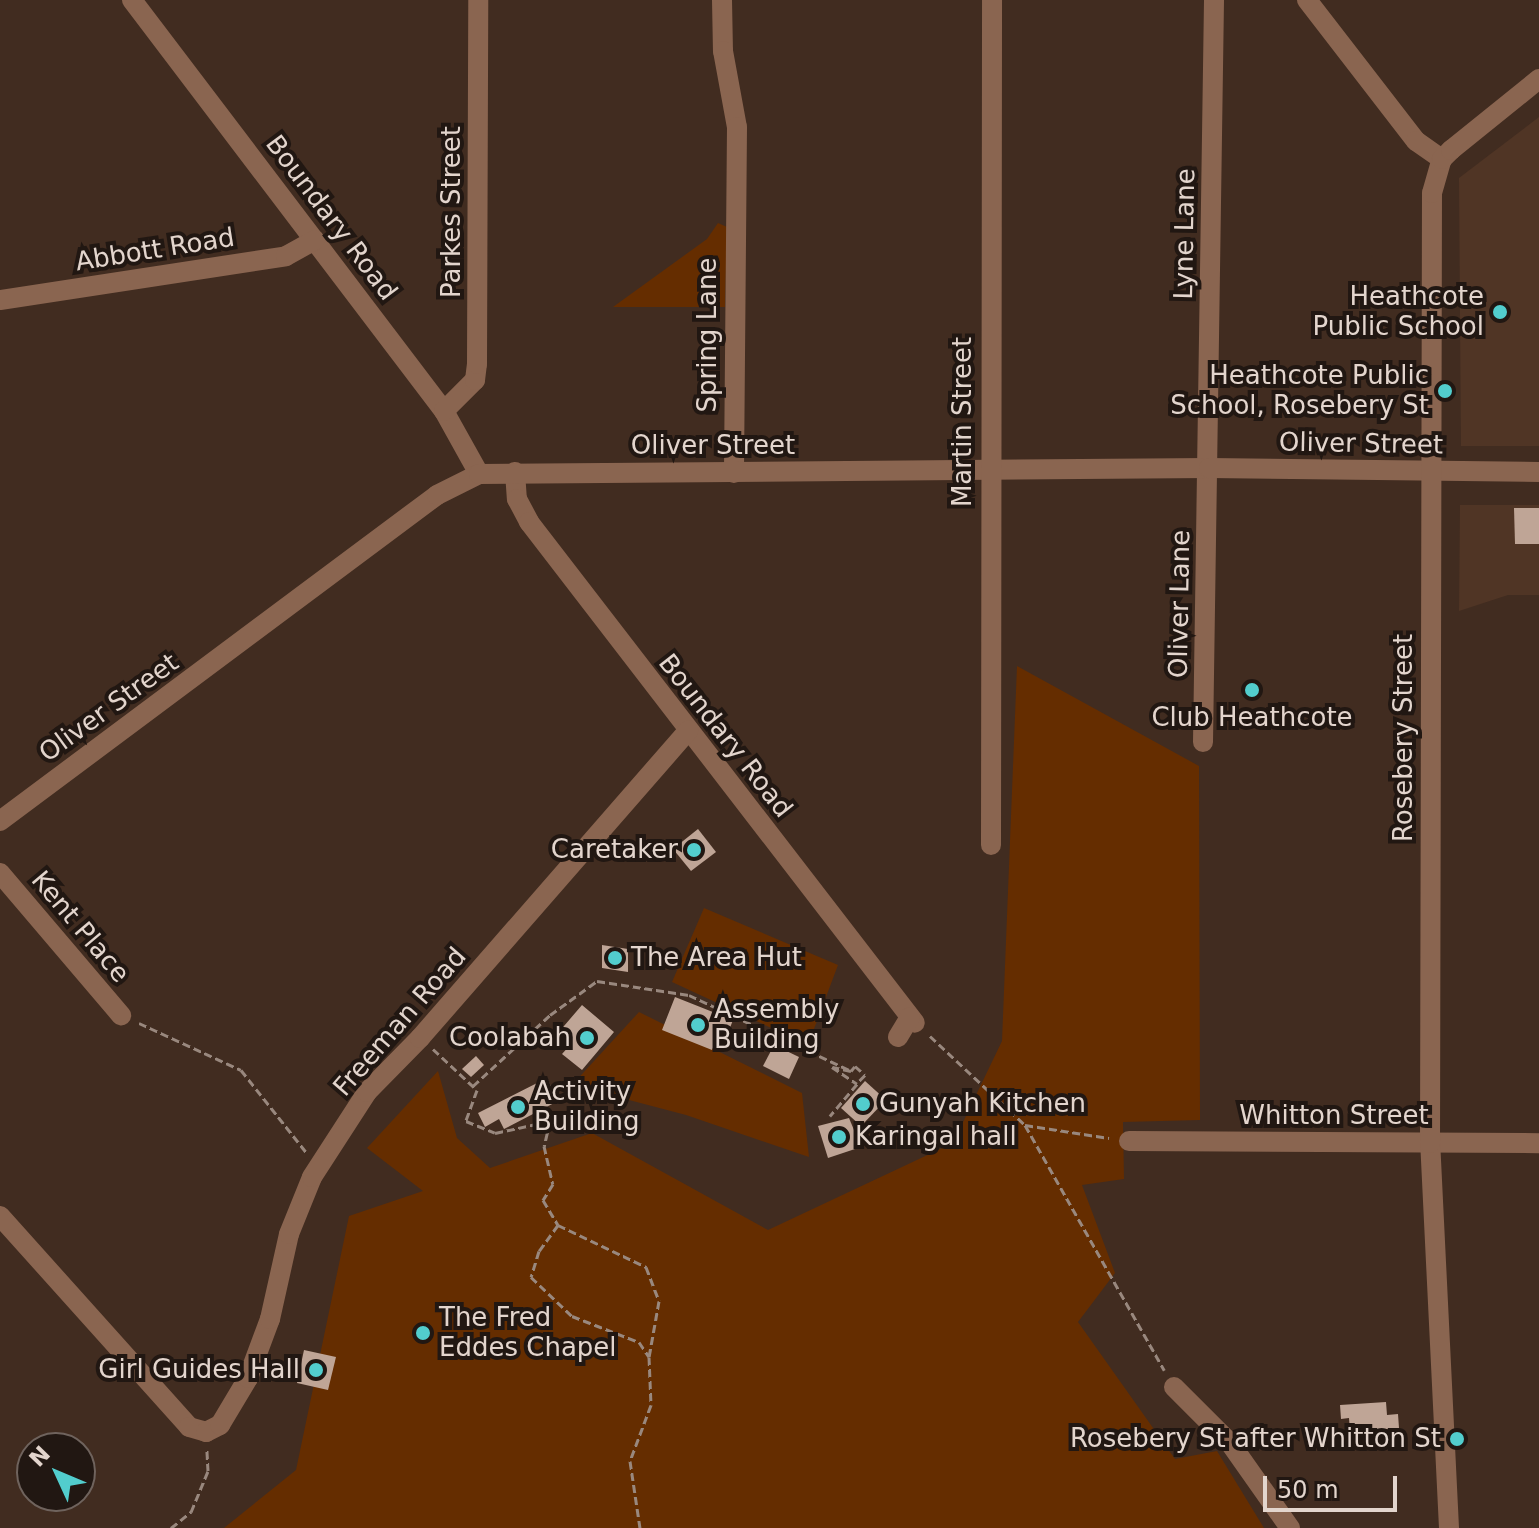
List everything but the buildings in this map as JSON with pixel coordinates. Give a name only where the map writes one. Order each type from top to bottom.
[{"type":"street","name":"Boundary Road","points":[[132,0],[444,411],[479,474]]},
{"type":"street","name":"Parkes Street","points":[[444,411],[475,380],[477,364],[478,0]]},
{"type":"street","name":"Spring Lane","points":[[722,0],[723,51],[736,106],[734,473]]},
{"type":"street","name":"Martin Street","points":[[991,845],[989,472],[992,0]]},
{"type":"street","name":"Lyne Lane","points":[[1209,468],[1214,0]]},
{"type":"street","points":[[1307,0],[1416,141],[1442,159],[1539,79]]},
{"type":"street","name":"Rosebery Street","points":[[1442,159],[1432,193],[1429,472],[1430,1143],[1449,1528]]},
{"type":"street","name":"Abbott Road","points":[[0,300],[286,256],[315,240]]},
{"type":"street","name":"Oliver Street","points":[[0,821],[437,495],[479,474],[1209,468],[1539,472]]},
{"type":"street","name":"Oliver Lane","points":[[1203,742],[1209,468]]},
{"type":"street","name":"Boundary Road","points":[[515,472],[517,499],[529,522],[913,1020]]},
{"type":"street","name":"Freeman Road","points":[[206,1432],[220,1425],[248,1378],[270,1319],[289,1234],[318,1167],[367,1092],[420,1038],[688,731]]},
{"type":"street","name":"Kent Place","points":[[0,873],[121,1015]]},
{"type":"street","points":[[898,1037],[913,1020]]},
{"type":"street","name":"Whitton Street","points":[[1129,1141],[1539,1143]]},
{"type":"street","points":[[0,1216],[189,1427],[206,1432]]},
{"type":"street","points":[[1174,1387],[1230,1443],[1290,1528]]},
{"type":"path","points":[[473,1086],[550,1015],[597,981],[689,995],[851,1071]]},
{"type":"path","points":[[121,1015],[241,1070],[318,1167]]},
{"type":"path","points":[[913,1020],[1025,1125],[1174,1387]]},
{"type":"path","points":[[420,1038],[477,1090],[466,1121],[495,1133],[550,1121],[544,1146],[553,1184],[543,1200],[558,1225],[646,1267],[659,1301],[649,1357],[651,1405],[630,1461],[640,1528]]},
{"type":"path","points":[[830,1116],[865,1075],[855,1066],[851,1071]]},
{"type":"path","points":[[851,1071],[832,1067],[856,1084]]},
{"type":"path","points":[[1025,1125],[1129,1141]]},
{"type":"path","points":[[558,1225],[539,1251],[531,1277],[572,1316],[639,1342],[649,1357]]},
{"type":"path","points":[[171,1528],[191,1512],[208,1471],[206,1432]]},
{"type":"shaded area","name":"Heathcote Public School","points":[[1539,117],[1539,446],[1461,446],[1459,178]]},
{"type":"shaded area","points":[[718,223],[727,227],[725,307],[613,307],[707,239]]},
{"type":"shaded area","points":[[1460,505],[1539,505],[1539,595],[1508,595],[1459,611]]},
{"type":"shaded area","points":[[1017,666],[1199,766],[1200,1120],[1123,1122],[1124,1179],[1082,1185],[1115,1273],[1078,1322],[1175,1459],[1217,1451],[1264,1528],[224,1528],[296,1470],[349,1216],[423,1191],[367,1148],[438,1071],[457,1138],[490,1168],[592,1133],[768,1230],[953,1143],[1002,1041]]},
{"type":"shaded area","points":[[704,908],[838,965],[808,1045],[672,982]]},
{"type":"shaded area","points":[[639,1012],[802,1093],[809,1157],[686,1115],[572,1085]]},
{"type":"place","name":"Heathcote Public School","points":[[1500,312]]},
{"type":"place","name":"Heathcote Public School, Rosebery St","points":[[1445,391]]},
{"type":"place","name":"Club Heathcote","points":[[1252,690]]},
{"type":"place","name":"Caretaker","points":[[694,850]]},
{"type":"place","name":"The Area Hut","points":[[615,958]]},
{"type":"place","name":"Assembly Building","points":[[698,1025]]},
{"type":"place","name":"Coolabah","points":[[587,1038]]},
{"type":"place","name":"Gunyah Kitchen","points":[[863,1104]]},
{"type":"place","name":"Activity Building","points":[[518,1107]]},
{"type":"place","name":"Karingal hall","points":[[839,1137]]},
{"type":"place","name":"The Fred Eddes Chapel","points":[[423,1333]]},
{"type":"place","name":"Girl Guides Hall","points":[[316,1370]]},
{"type":"place","name":"Rosebery St after Whitton St","points":[[1457,1439]]}]
